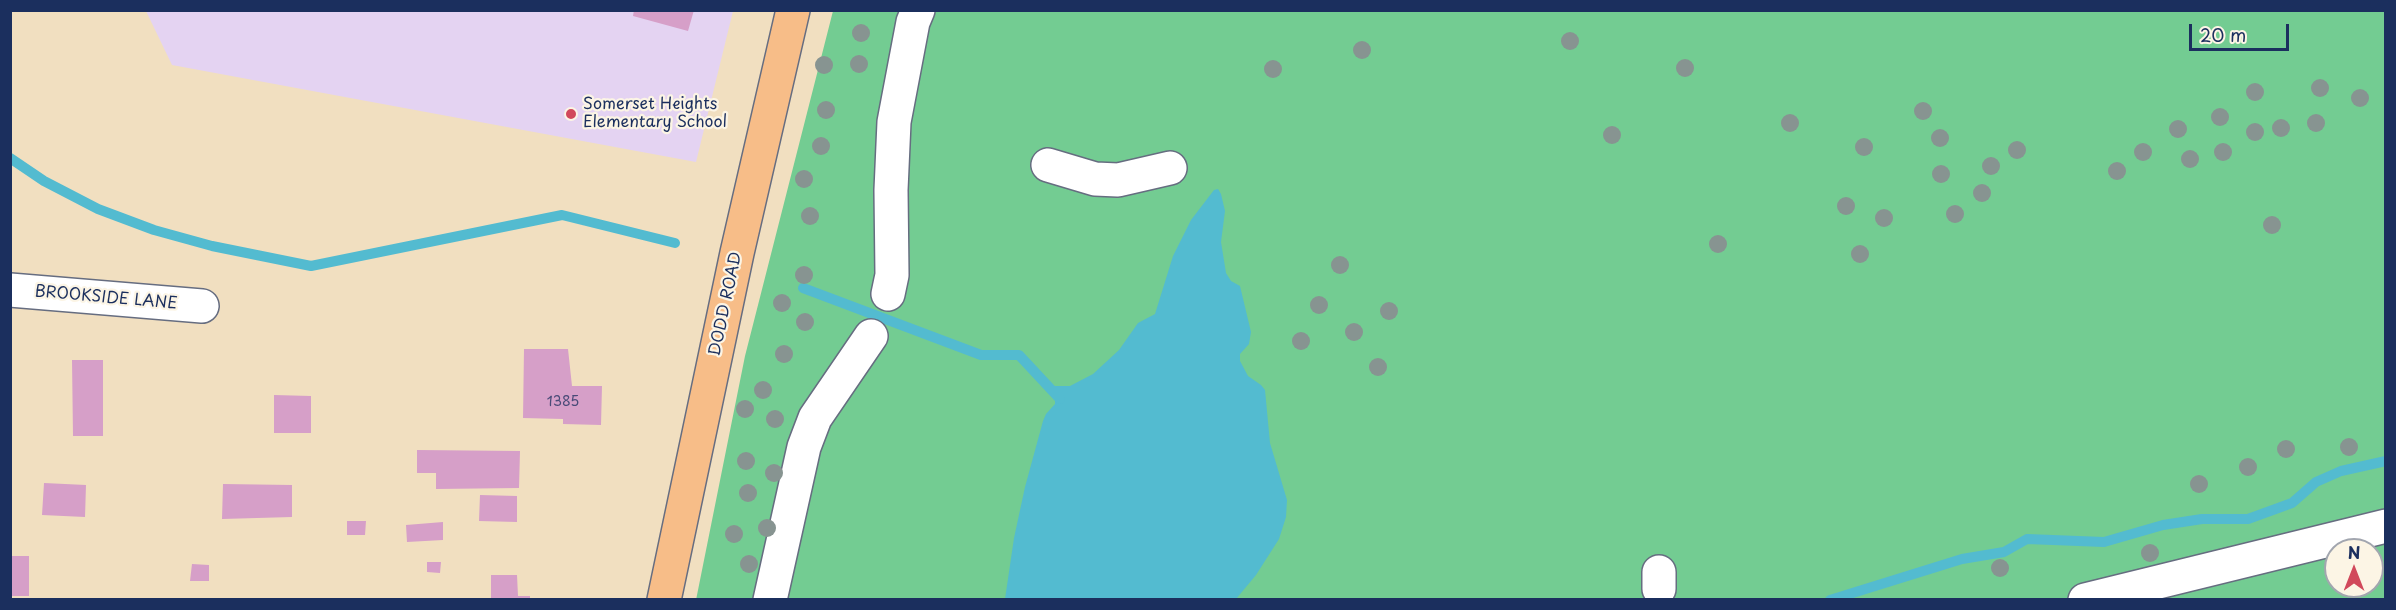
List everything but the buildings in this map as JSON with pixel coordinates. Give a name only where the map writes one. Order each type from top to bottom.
[{"type":"main road","name":"DODD ROAD","points":[[664,600],[737,253],[793,10]]},
{"type":"street","points":[[888,294],[892,275],[891,190],[894,122],[913,22],[918,10]]},
{"type":"street","points":[[1048,165],[1095,179],[1118,180],[1170,168]]},
{"type":"street","name":"BROOKSIDE LANE","points":[[10,290],[202,306]]},
{"type":"street","points":[[770,600],[804,447],[815,418],[871,336]]},
{"type":"street","points":[[2085,600],[2385,526]]},
{"type":"shaded area","name":"Somerset Heights Elementary School","points":[[146,11],[733,11],[696,162],[172,65]]},
{"type":"green space","points":[[833,11],[2385,11],[2385,599],[696,600],[745,356]]},
{"type":"water","points":[[1218,189],[1225,211],[1221,242],[1226,273],[1231,281],[1240,286],[1251,332],[1249,344],[1240,354],[1240,361],[1248,376],[1265,390],[1270,443],[1287,500],[1286,517],[1279,539],[1256,575],[1236,599],[1005,599],[1014,538],[1025,487],[1043,421],[1055,404],[1055,400],[1048,391],[1052,386],[1070,386],[1093,374],[1119,350],[1138,323],[1155,314],[1173,256],[1191,220],[1214,190]]},
{"type":"waterway","points":[[10,158],[44,181],[98,209],[154,230],[212,246],[311,266],[562,215],[675,243]]},
{"type":"waterway","points":[[803,288],[981,355],[1019,355],[1060,399]]},
{"type":"waterway","points":[[1830,600],[1962,559],[2004,552],[2027,539],[2104,542],[2163,525],[2202,519],[2248,519],[2292,503],[2316,482],[2341,471],[2386,461]]},
{"type":"place","name":"Somerset Heights Elementary School","points":[[571,114]]}]
